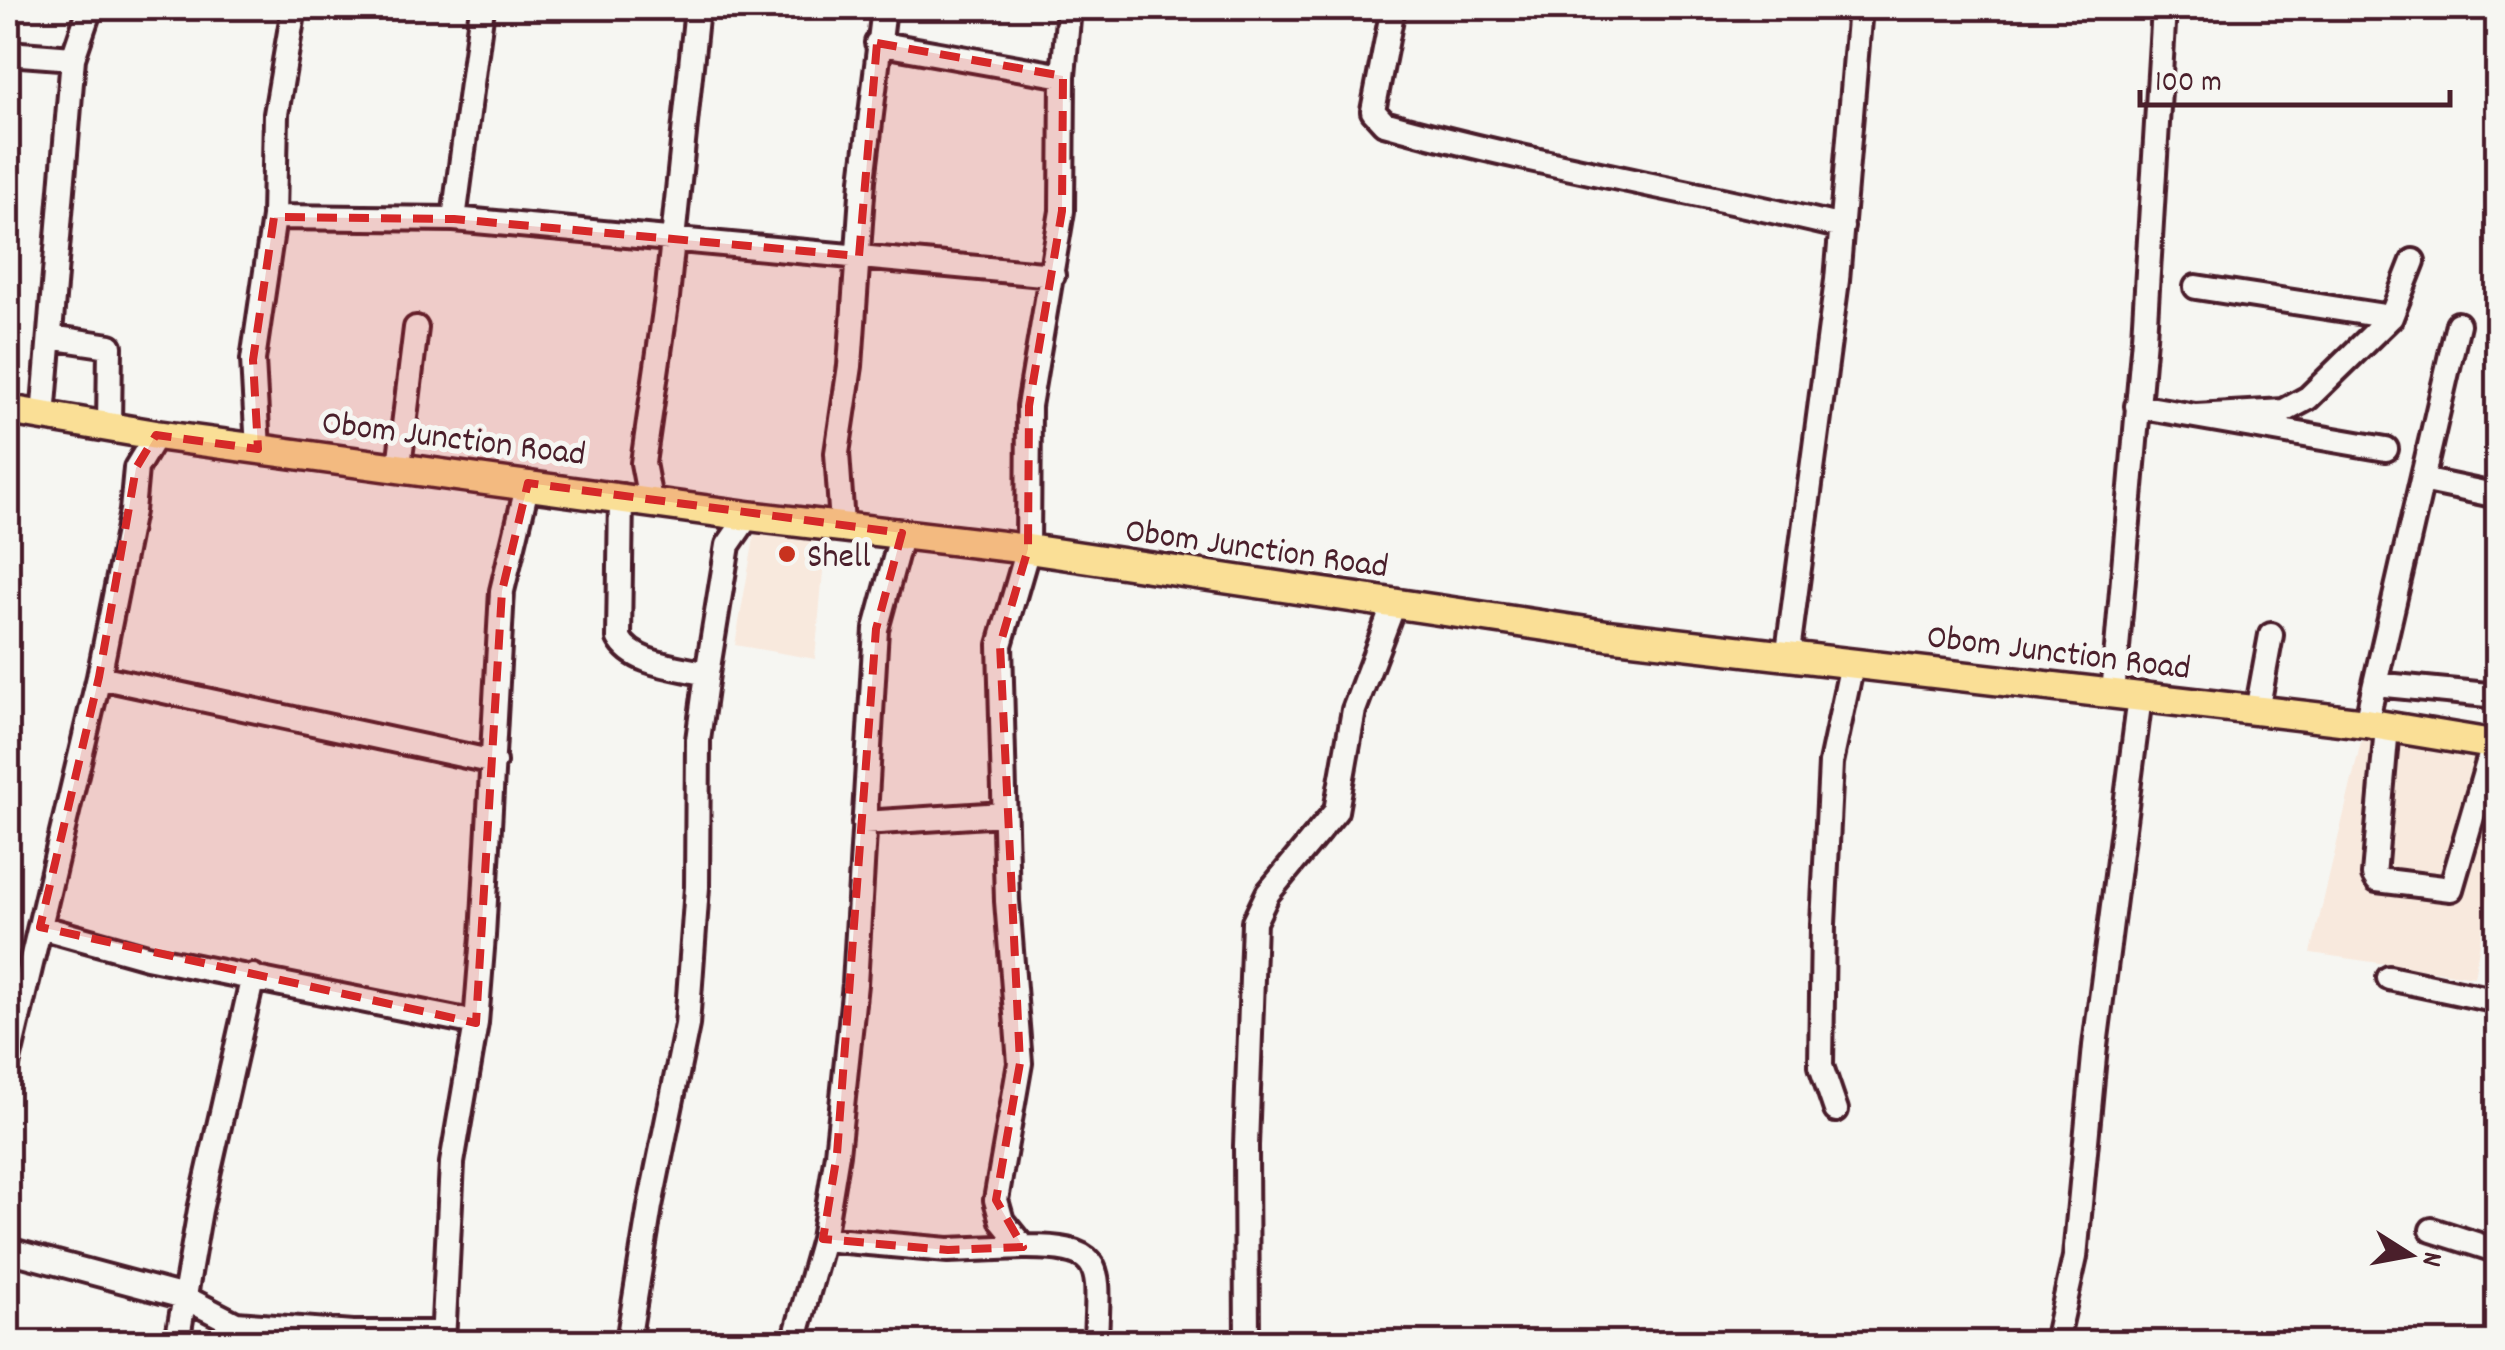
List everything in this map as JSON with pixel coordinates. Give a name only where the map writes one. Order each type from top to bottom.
[{"type":"main road","name":"Obom Junction Road","points":[[8,410],[156,435],[748,516],[842,524],[1028,549],[1800,660],[2376,725],[2495,745]]},
{"type":"street","points":[[43,417],[73,58],[90,8]]},
{"type":"street","points":[[258,449],[253,360],[274,217],[276,114],[294,8]]},
{"type":"street","points":[[454,219],[482,8]]},
{"type":"street","points":[[650,500],[644,464],[697,8]]},
{"type":"street","points":[[842,524],[836,453],[850,366],[877,43],[884,8]]},
{"type":"street","points":[[1023,1247],[1002,1221],[996,1200],[1020,1063],[1003,814],[1000,645],[1028,549],[1028,406],[1054,275],[1062,196],[1063,76],[1069,8]]},
{"type":"street","points":[[1393,8],[1373,95],[1373,111],[1384,123],[1479,150],[1623,176],[1842,227]]},
{"type":"street","points":[[1800,660],[1789,644],[1842,227],[1860,8]]},
{"type":"street","points":[[2056,1342],[2077,1240],[2127,696],[2136,406],[2164,8]]},
{"type":"street","points":[[877,43],[1063,76]]},
{"type":"street","points":[[8,54],[73,58]]},
{"type":"street","points":[[274,217],[454,219],[1054,275]]},
{"type":"street","points":[[2196,416],[2284,412],[2298,406],[2391,317],[2414,261]]},
{"type":"street","points":[[2196,287],[2391,317]]},
{"type":"street","points":[[2458,324],[2375,684],[2377,880],[2451,889],[2495,745]]},
{"type":"street","points":[[399,466],[416,328]]},
{"type":"street","points":[[50,337],[110,346],[109,428]]},
{"type":"street","points":[[2136,406],[2386,449]]},
{"type":"street","points":[[8,1061],[99,678],[132,511],[136,468],[156,435]]},
{"type":"street","points":[[2422,480],[2498,496]]},
{"type":"street","points":[[8,1250],[184,1297],[236,1324],[272,1330],[444,1338],[452,1163],[476,1022],[502,591],[528,483]]},
{"type":"street","points":[[621,496],[619,638],[624,649],[638,657],[706,674]]},
{"type":"street","points":[[628,1342],[687,1025],[697,887],[698,740],[706,674],[728,545],[748,516]]},
{"type":"street","points":[[794,1342],[823,1239],[848,1061],[876,629],[902,533]]},
{"type":"street","points":[[1247,1342],[1246,1127],[1254,922],[1268,893],[1336,811],[1354,710],[1394,604]]},
{"type":"street","points":[[2258,711],[2271,635]]},
{"type":"street","points":[[1836,1110],[1821,1066],[1823,924],[1831,763],[1852,664]]},
{"type":"street","points":[[99,678],[494,762]]},
{"type":"street","points":[[2375,684],[2498,696]]},
{"type":"street","points":[[864,824],[1003,814]]},
{"type":"street","points":[[40,927],[147,956],[476,1022]]},
{"type":"street","points":[[177,1342],[253,976]]},
{"type":"street","points":[[2388,978],[2498,1001]]},
{"type":"street","points":[[2432,1230],[2498,1251]]},
{"type":"street","points":[[823,1239],[948,1250],[1064,1246],[1093,1264],[1097,1276],[1096,1342]]},
{"type":"highlighted area","points":[[877,43],[1063,76],[1062,211],[1029,406],[1028,549],[1000,645],[1020,1063],[996,1200],[1023,1247],[948,1250],[823,1239],[837,1154],[876,629],[902,533],[528,483],[502,591],[476,1023],[40,927],[99,677],[136,468],[156,435],[258,449],[253,360],[274,217],[454,219],[859,256]]},
{"type":"shaded area","points":[[757,521],[827,528],[815,659],[735,645]]},
{"type":"shaded area","points":[[2363,733],[2497,757],[2497,845],[2474,977],[2311,953]]},
{"type":"place","name":"Shell","points":[[787,554]]}]
